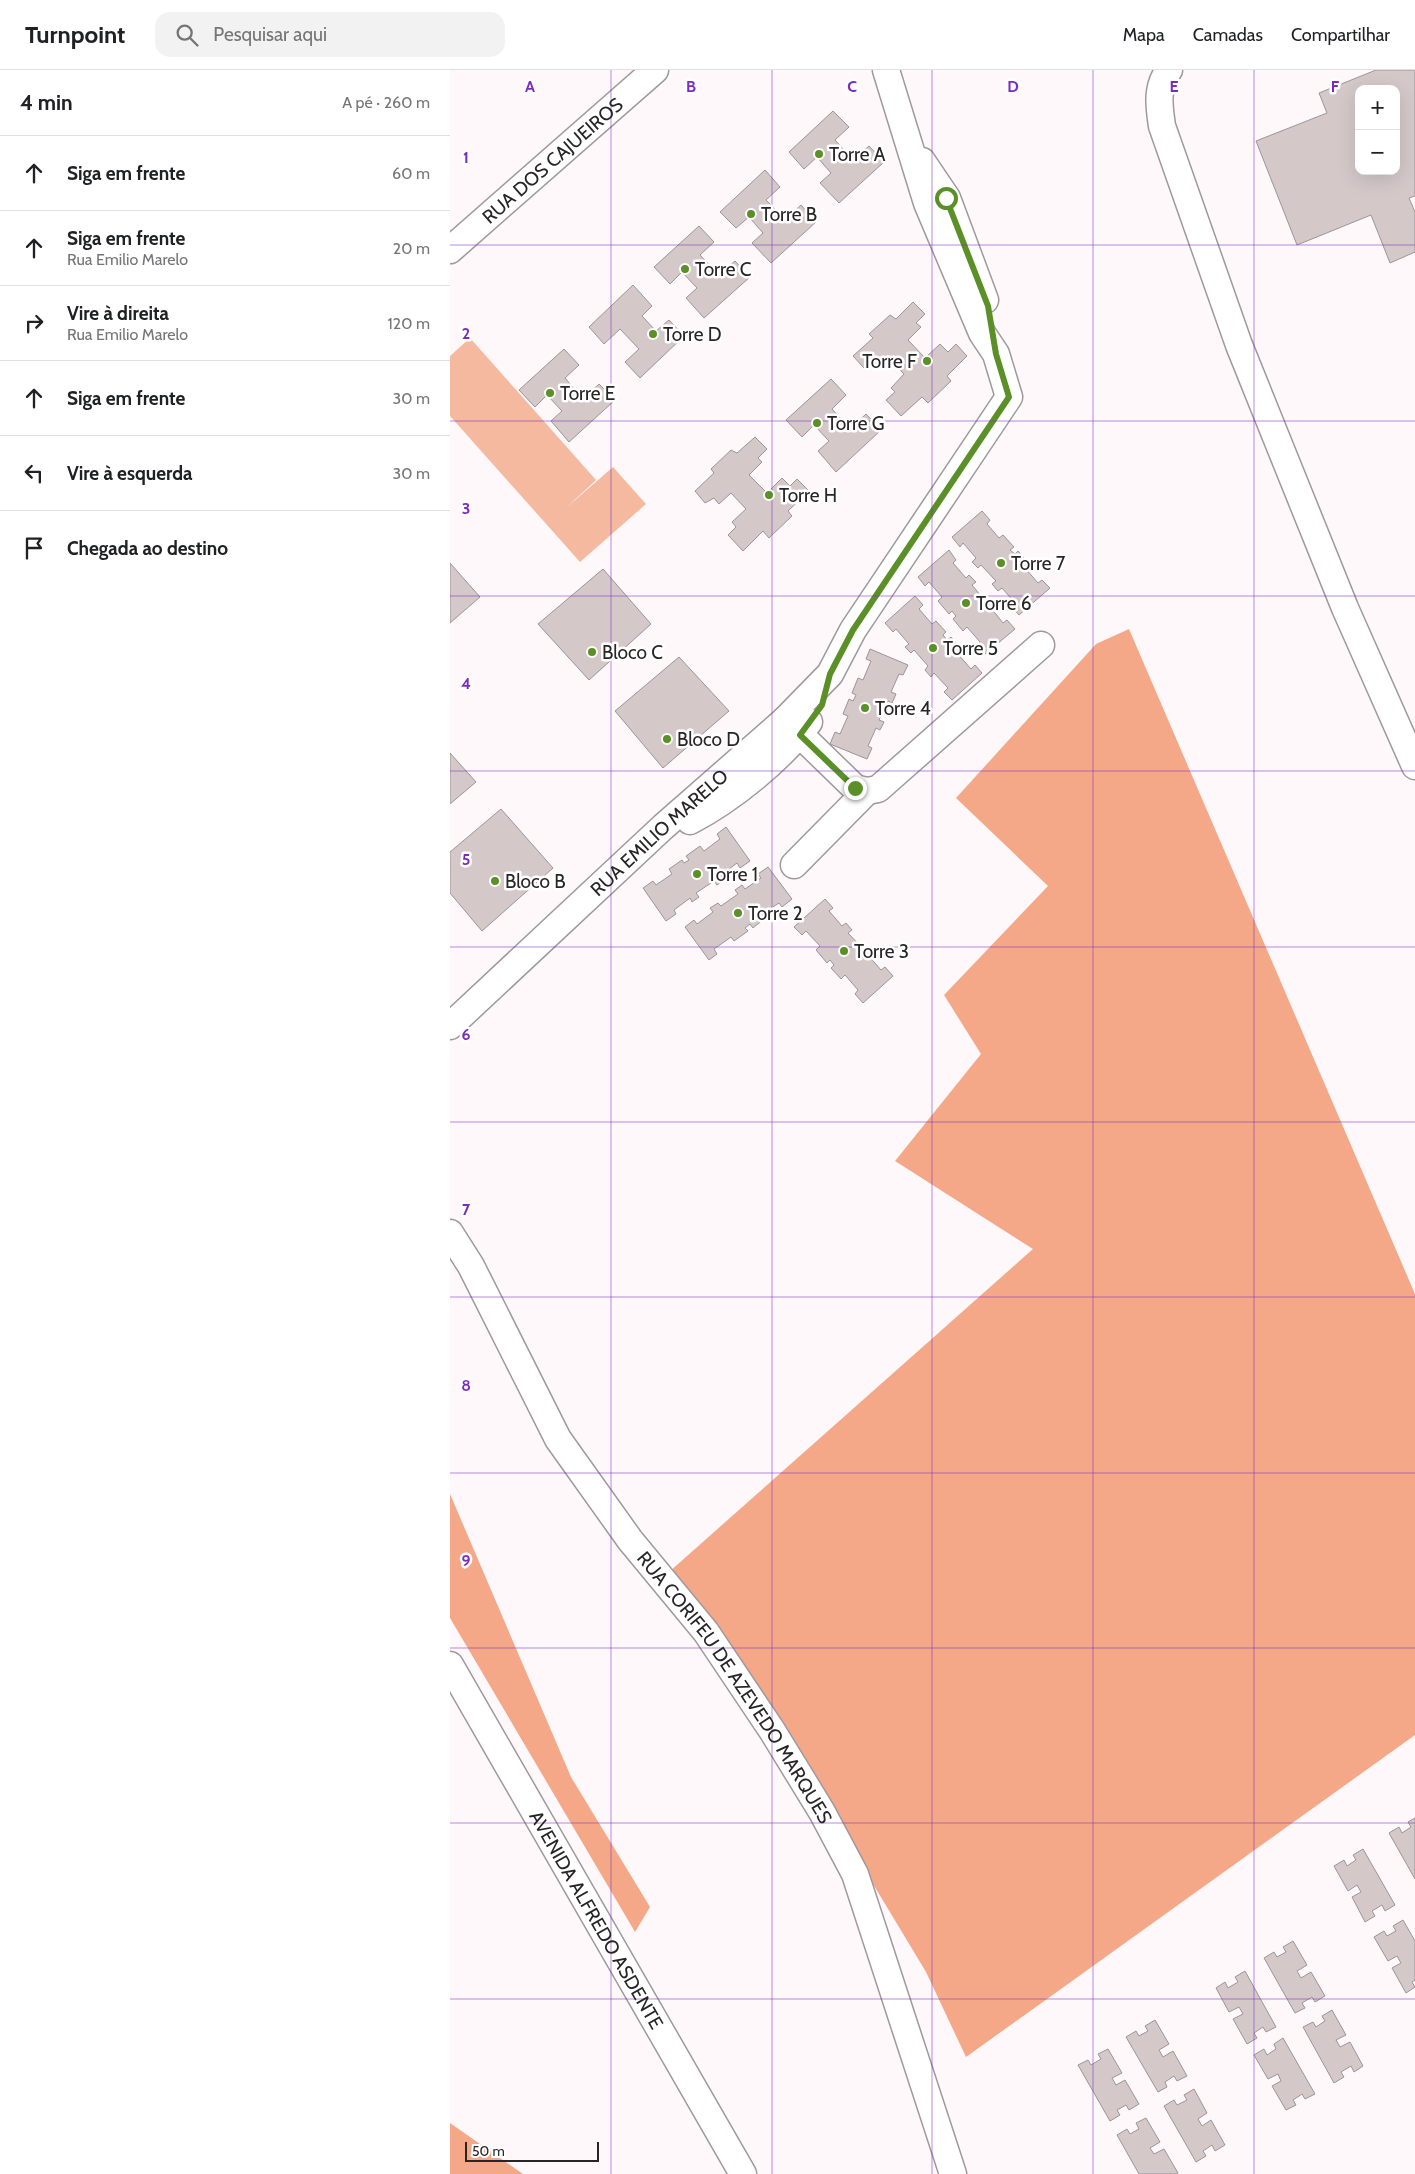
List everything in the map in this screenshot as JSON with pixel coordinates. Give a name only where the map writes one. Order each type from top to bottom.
[{"type":"street","name":"RUA DOS CAJUEIROS","points":[[453,243],[655,70]]},
{"type":"street","name":"RUA EMILIO MARELO","points":[[450,1026],[663,828],[738,776],[792,727],[830,674],[853,630],[1009,397],[996,354],[982,333],[952,240],[909,146],[886,70]]},
{"type":"street","points":[[1169,70],[1161,82],[1158,98],[1162,126],[1238,345],[1346,608],[1415,766]]},
{"type":"street","points":[[792,727],[855,788],[867,791],[878,790],[1041,645]]},
{"type":"street","points":[[794,865],[867,791]]},
{"type":"street","name":"RUA CORIFEU DE AZEVEDO MARQUES","points":[[450,1233],[471,1266],[558,1438],[630,1540],[706,1632],[773,1732],[822,1812],[851,1866],[890,1974],[953,2174]]},
{"type":"street","name":"AVENIDA ALFREDO ASDENTE","points":[[450,1665],[743,2174]]},
{"type":"shaded area","points":[[470,338],[596,480],[566,508],[613,467],[646,504],[580,562],[450,416],[450,356]]},
{"type":"shaded area","points":[[1129,629],[1415,1294],[1415,1735],[966,2057],[926,1972],[864,1869],[669,1572],[1033,1249],[895,1161],[981,1054],[944,995],[1048,886],[956,798],[1096,644]]},
{"type":"shaded area","points":[[450,1494],[571,1777],[650,1907],[635,1932],[450,1618]]},
{"type":"shaded area","points":[[450,2123],[523,2174],[450,2174]]},
{"type":"building","points":[[1376,70],[1415,70],[1415,196],[1409,198],[1415,212],[1415,252],[1390,263],[1371,215],[1297,245],[1256,141],[1327,113],[1319,93]]},
{"type":"building","name":"Torre A","points":[[833,111],[849,127],[835,140],[853,160],[869,146],[884,162],[839,203],[820,183],[831,173],[817,157],[804,169],[789,152]]},
{"type":"building","name":"Torre B","points":[[765,170],[780,187],[766,200],[785,220],[801,205],[816,222],[771,263],[752,243],[763,233],[749,217],[736,228],[720,212]]},
{"type":"building","name":"Torre C","points":[[699,226],[714,242],[700,255],[719,275],[735,261],[750,277],[704,318],[686,298],[697,288],[682,272],[670,284],[654,267]]},
{"type":"building","name":"Torre D","points":[[633,285],[652,306],[642,316],[656,331],[669,320],[684,336],[640,378],[625,362],[639,349],[620,329],[604,344],[589,327]]},
{"type":"building","name":"Torre F","points":[[913,302],[925,314],[916,323],[921,327],[908,340],[925,358],[940,344],[948,352],[956,344],[967,356],[947,376],[951,381],[928,403],[922,397],[901,416],[886,400],[895,392],[891,388],[904,374],[889,358],[878,369],[872,363],[864,368],[853,356],[873,338],[869,334],[890,315],[896,319]]},
{"type":"building","name":"Torre E","points":[[564,349],[579,365],[565,378],[583,399],[599,384],[615,400],[569,442],[551,421],[562,411],[547,395],[535,407],[519,390]]},
{"type":"building","name":"Torre G","points":[[831,379],[846,395],[832,409],[850,429],[866,414],[881,430],[836,472],[818,451],[829,441],[814,425],[802,437],[786,420]]},
{"type":"building","name":"Torre H","points":[[755,437],[767,449],[758,458],[762,462],[749,475],[767,493],[782,478],[790,486],[797,479],[809,491],[788,511],[792,516],[769,538],[763,531],[743,551],[728,535],[736,527],[732,522],[746,509],[731,493],[719,504],[714,498],[705,503],[695,491],[714,473],[711,469],[731,450],[737,453]]},
{"type":"building","name":"Torre 7","points":[[982,511],[990,520],[987,524],[999,538],[1003,535],[1014,547],[1010,550],[1015,554],[1018,551],[1029,564],[1025,568],[1038,583],[1042,580],[1050,588],[1019,615],[1011,606],[1015,603],[1002,588],[998,591],[992,584],[996,581],[981,565],[978,568],[972,562],[976,558],[963,543],[960,547],[952,537]]},
{"type":"building","name":"Torre 6","points":[[949,550],[956,560],[953,563],[966,578],[969,575],[976,582],[972,585],[985,601],[989,598],[994,605],[991,608],[1003,623],[1007,620],[1015,629],[984,655],[976,646],[980,642],[967,627],[963,631],[953,619],[956,616],[952,611],[949,614],[938,601],[942,597],[929,582],[925,586],[918,577]]},
{"type":"building","points":[[450,563],[480,597],[450,623]]},
{"type":"building","name":"Bloco C","points":[[603,569],[651,624],[589,680],[538,624]]},
{"type":"building","name":"Torre 5","points":[[915,596],[923,605],[919,609],[932,624],[936,621],[946,632],[943,635],[947,640],[951,637],[962,650],[957,653],[971,669],[975,665],[982,673],[952,700],[944,692],[948,688],[934,673],[931,677],[925,670],[928,666],[914,650],[911,653],[905,647],[909,644],[896,629],[893,632],[885,623]]},
{"type":"building","name":"Torre 4","points":[[870,649],[908,665],[903,675],[899,674],[891,692],[896,694],[892,703],[888,701],[879,720],[884,722],[880,730],[876,728],[868,746],[872,748],[867,759],[830,744],[835,732],[840,734],[848,716],[843,714],[849,699],[853,701],[856,695],[852,693],[858,678],[863,680],[871,661],[866,659]]},
{"type":"building","name":"Bloco D","points":[[679,657],[729,711],[663,768],[615,711]]},
{"type":"building","points":[[450,753],[476,782],[450,804]]},
{"type":"building","name":"Bloco B","points":[[501,809],[553,868],[482,931],[450,893],[450,852]]},
{"type":"building","name":"Torre 1","points":[[726,827],[750,861],[740,868],[737,863],[721,875],[724,880],[717,885],[714,881],[696,893],[699,897],[692,902],[690,898],[674,910],[676,914],[666,921],[643,888],[653,881],[656,885],[672,874],[669,869],[682,860],[684,863],[689,860],[686,856],[700,846],[704,851],[720,839],[717,834]]},
{"type":"building","name":"Torre 2","points":[[768,867],[792,899],[782,907],[779,903],[762,914],[765,918],[753,928],[750,924],[745,928],[748,931],[734,941],[731,937],[714,949],[717,954],[709,960],[685,927],[694,920],[697,924],[713,912],[710,908],[718,903],[721,906],[738,894],[735,890],[742,885],[745,889],[761,878],[758,874]]},
{"type":"building","name":"Torre 3","points":[[825,899],[833,908],[829,911],[842,926],[846,923],[852,930],[848,933],[863,949],[866,946],[872,952],[868,955],[881,970],[885,967],[893,976],[863,1003],[855,994],[858,990],[845,975],[841,979],[831,968],[834,965],[830,960],[827,963],[816,950],[820,946],[806,931],[802,935],[794,927]]},
{"type":"building","points":[[1415,1818],[1415,1879],[1389,1833],[1399,1827],[1402,1833],[1411,1827],[1408,1822]]},
{"type":"building","points":[[1363,1849],[1395,1905],[1385,1911],[1382,1905],[1372,1911],[1375,1916],[1365,1922],[1352,1897],[1361,1892],[1357,1885],[1348,1891],[1334,1866],[1344,1860],[1347,1866],[1356,1860],[1353,1855]]},
{"type":"building","points":[[1403,1920],[1415,1941],[1415,1980],[1412,1982],[1415,1987],[1406,1993],[1392,1968],[1401,1963],[1397,1956],[1388,1961],[1374,1937],[1384,1931],[1387,1936],[1396,1931],[1393,1926]]},
{"type":"building","points":[[1293,1941],[1307,1965],[1297,1971],[1301,1978],[1311,1972],[1325,1996],[1315,2002],[1312,1997],[1302,2003],[1305,2008],[1295,2013],[1264,1958],[1274,1952],[1277,1957],[1286,1952],[1283,1947]]},
{"type":"building","points":[[1245,1971],[1276,2027],[1266,2032],[1263,2027],[1254,2033],[1257,2038],[1247,2044],[1233,2019],[1243,2014],[1239,2007],[1229,2012],[1216,1988],[1225,1982],[1228,1988],[1238,1982],[1235,1977]]},
{"type":"building","points":[[1332,2010],[1346,2035],[1336,2040],[1340,2047],[1350,2042],[1363,2066],[1354,2072],[1351,2066],[1341,2072],[1344,2077],[1334,2083],[1303,2027],[1313,2022],[1316,2027],[1325,2021],[1322,2016]]},
{"type":"building","points":[[1155,2020],[1169,2044],[1159,2050],[1163,2057],[1173,2051],[1187,2076],[1177,2081],[1174,2076],[1165,2082],[1167,2087],[1158,2092],[1126,2037],[1136,2031],[1139,2036],[1148,2031],[1145,2026]]},
{"type":"building","points":[[1283,2038],[1315,2094],[1305,2099],[1302,2094],[1293,2100],[1296,2105],[1286,2110],[1272,2086],[1281,2081],[1278,2074],[1268,2079],[1254,2055],[1264,2049],[1267,2055],[1276,2049],[1274,2044]]},
{"type":"building","points":[[1108,2049],[1122,2073],[1112,2078],[1116,2085],[1125,2080],[1139,2104],[1129,2110],[1126,2105],[1117,2110],[1120,2115],[1110,2121],[1078,2065],[1088,2060],[1091,2065],[1101,2059],[1098,2054]]},
{"type":"building","points":[[1194,2089],[1207,2113],[1198,2119],[1202,2126],[1211,2120],[1225,2145],[1215,2151],[1212,2145],[1203,2151],[1206,2156],[1196,2162],[1164,2106],[1174,2100],[1177,2105],[1187,2100],[1184,2095]]},
{"type":"building","points":[[1146,2118],[1160,2142],[1150,2148],[1154,2154],[1164,2149],[1178,2173],[1139,2174],[1117,2135],[1127,2129],[1130,2134],[1139,2129],[1136,2123]]},
{"type":"place","name":"Torre A","points":[[819,154]]},
{"type":"place","name":"Torre B","points":[[751,214]]},
{"type":"place","name":"Torre C","points":[[685,269]]},
{"type":"place","name":"Torre D","points":[[653,334]]},
{"type":"place","name":"Torre F","points":[[927,361]]},
{"type":"place","name":"Torre E","points":[[550,393]]},
{"type":"place","name":"Torre G","points":[[817,423]]},
{"type":"place","name":"Torre H","points":[[769,495]]},
{"type":"place","name":"Torre 7","points":[[1001,563]]},
{"type":"place","name":"Torre 6","points":[[966,603]]},
{"type":"place","name":"Torre 5","points":[[933,648]]},
{"type":"place","name":"Bloco C","points":[[592,652]]},
{"type":"place","name":"Torre 4","points":[[865,708]]},
{"type":"place","name":"Bloco D","points":[[667,739]]},
{"type":"place","name":"Torre 1","points":[[697,874]]},
{"type":"place","name":"Bloco B","points":[[495,881]]},
{"type":"place","name":"Torre 2","points":[[738,913]]},
{"type":"place","name":"Torre 3","points":[[844,951]]},
{"type":"route","points":[[855,788],[800,735],[822,705],[830,674],[853,630],[1009,397],[996,354],[988,306],[946,198]]}]
